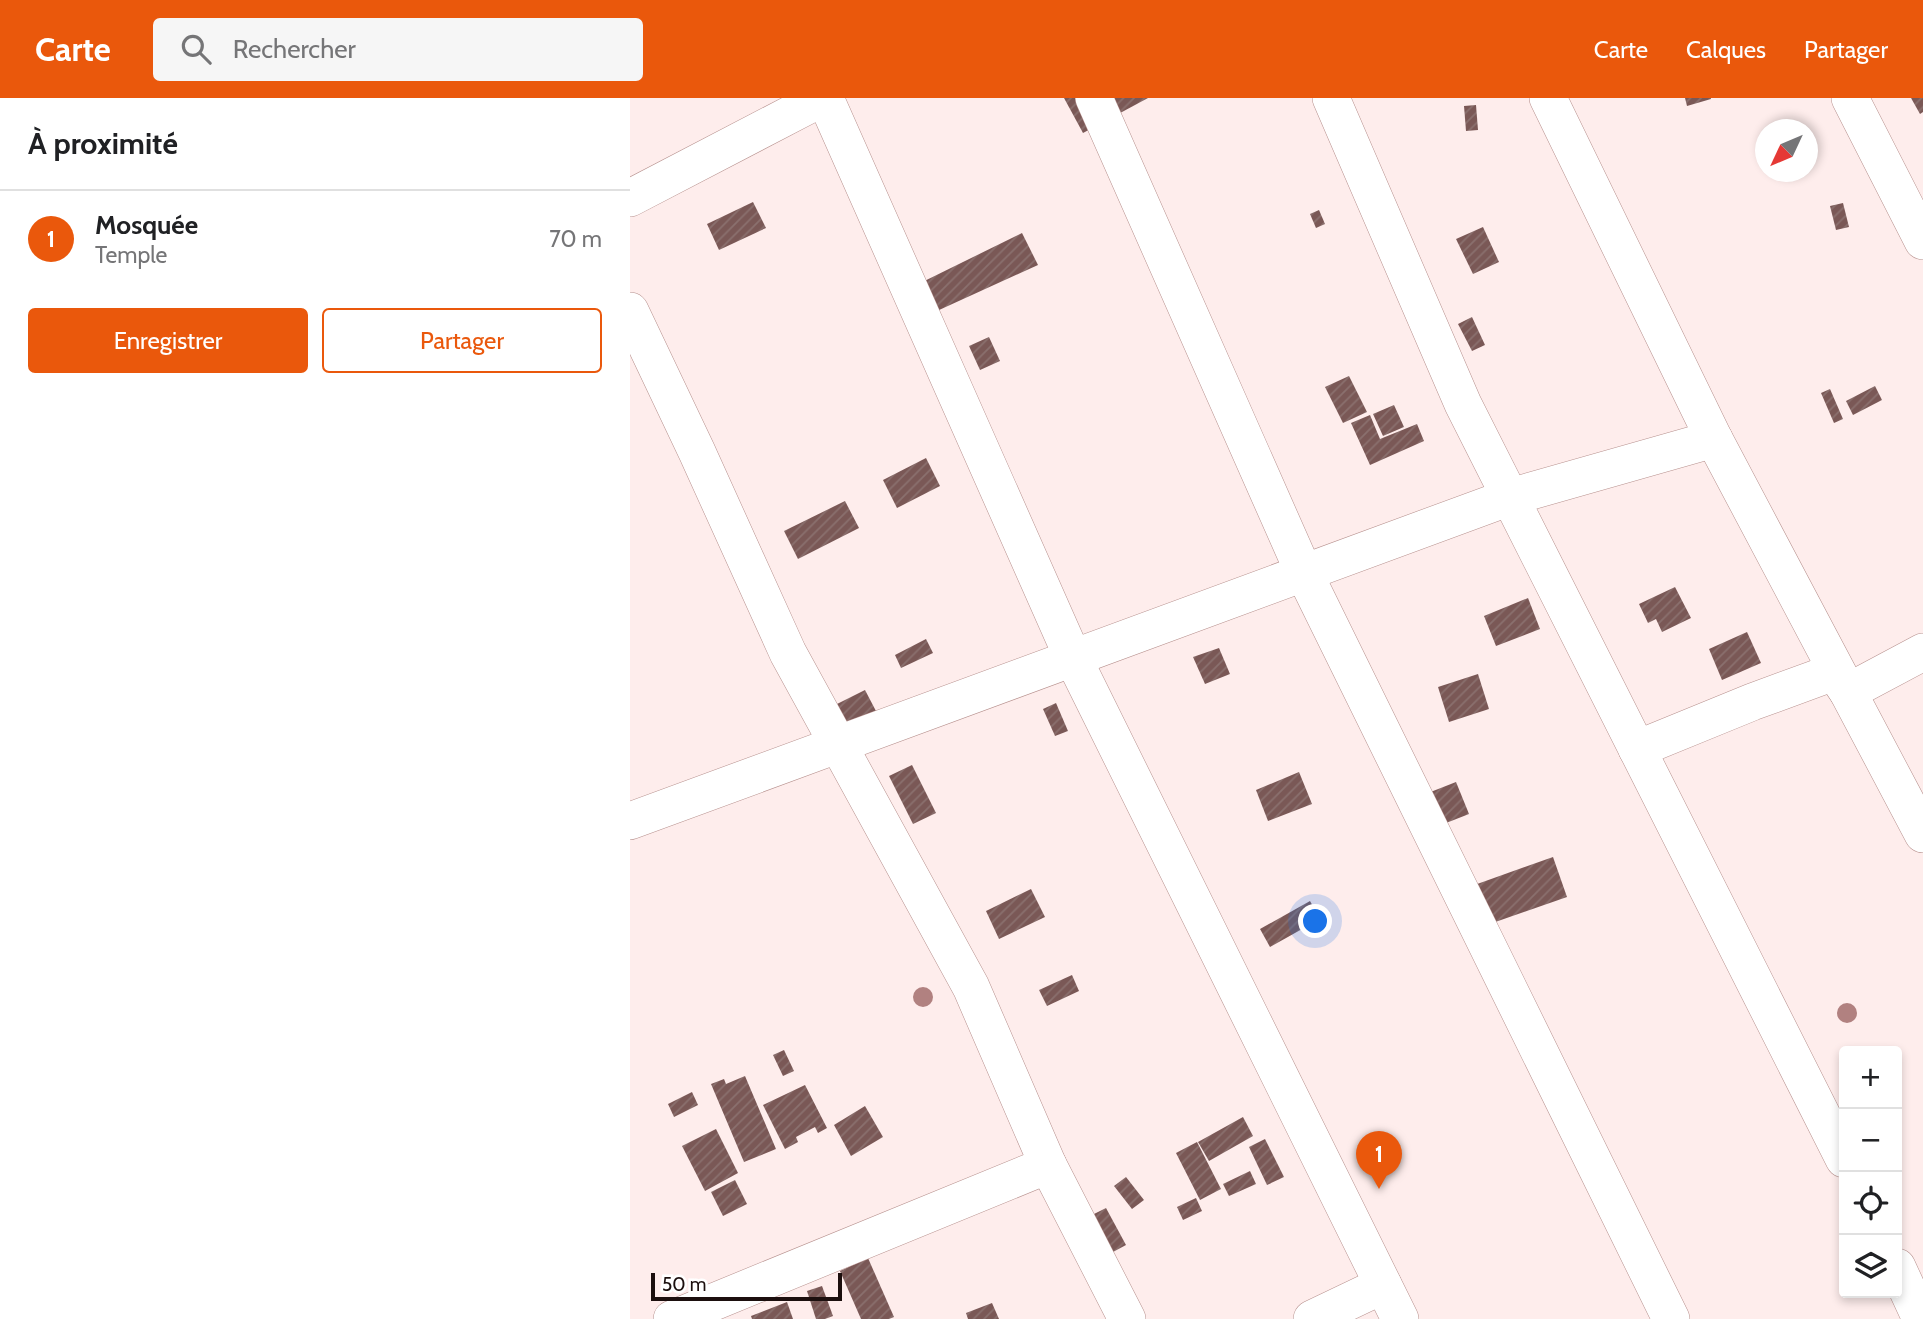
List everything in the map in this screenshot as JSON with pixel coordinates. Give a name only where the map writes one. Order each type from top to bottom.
[{"type":"street","points":[[630,198],[823,98],[1073,658],[1399,1319]]},
{"type":"street","points":[[1094,98],[1304,573],[1671,1319]]},
{"type":"street","points":[[1331,98],[1463,404],[1839,1149]]},
{"type":"street","points":[[1548,98],[1714,439],[1923,834]]},
{"type":"street","points":[[1850,98],[1923,241]]},
{"type":"street","points":[[630,311],[788,653],[971,987],[1048,1165],[1127,1319]]},
{"type":"street","points":[[630,821],[1510,497],[1714,439]]},
{"type":"street","points":[[1848,692],[1923,652]]},
{"type":"street","points":[[1637,749],[1834,672],[1848,692]]},
{"type":"street","points":[[672,1319],[1048,1165]]},
{"type":"street","points":[[1902,1278],[1921,1319]]},
{"type":"street","points":[[1312,1319],[1382,1285]]},
{"type":"building","points":[[1064,98],[1148,98],[1083,133]]},
{"type":"building","points":[[1685,98],[1711,98],[1711,99],[1687,106]]},
{"type":"building","points":[[1911,98],[1923,98],[1923,112],[1920,114]]},
{"type":"building","points":[[1476,105],[1478,130],[1466,131],[1464,106]]},
{"type":"building","points":[[753,202],[766,228],[719,250],[707,224]]},
{"type":"building","points":[[1843,203],[1849,227],[1836,230],[1830,206]]},
{"type":"building","points":[[1319,210],[1325,224],[1316,228],[1310,214]]},
{"type":"building","points":[[1483,227],[1499,262],[1473,274],[1456,239]]},
{"type":"building","points":[[1022,233],[1038,265],[915,321],[900,293]]},
{"type":"building","points":[[1472,317],[1485,345],[1472,351],[1458,324]]},
{"type":"building","points":[[989,337],[1000,361],[980,370],[969,346]]},
{"type":"building","points":[[1349,376],[1367,412],[1343,423],[1325,387]]},
{"type":"building","points":[[1875,386],[1882,400],[1853,415],[1846,401]]},
{"type":"building","points":[[1830,389],[1843,419],[1834,423],[1821,393]]},
{"type":"building","points":[[1394,405],[1404,427],[1383,436],[1373,414]]},
{"type":"building","points":[[1370,415],[1380,439],[1417,424],[1424,441],[1370,465],[1351,423]]},
{"type":"building","points":[[926,458],[940,486],[897,508],[883,480]]},
{"type":"building","points":[[845,501],[859,528],[798,559],[784,531]]},
{"type":"building","points":[[1675,587],[1691,618],[1662,632],[1656,619],[1648,623],[1639,604]]},
{"type":"building","points":[[1528,598],[1540,629],[1496,646],[1484,616]]},
{"type":"building","points":[[1747,632],[1761,663],[1722,680],[1709,649]]},
{"type":"building","points":[[926,639],[933,653],[901,668],[895,655]]},
{"type":"building","points":[[1219,648],[1230,674],[1205,684],[1193,657]]},
{"type":"building","points":[[1478,674],[1489,709],[1449,722],[1438,687]]},
{"type":"building","points":[[865,690],[877,713],[848,727],[837,704]]},
{"type":"building","points":[[1056,703],[1068,731],[1055,736],[1043,709]]},
{"type":"building","points":[[912,765],[936,813],[913,824],[889,776]]},
{"type":"building","points":[[1299,772],[1312,804],[1268,821],[1256,790]]},
{"type":"building","points":[[1456,782],[1469,814],[1441,825],[1428,793]]},
{"type":"building","points":[[1553,857],[1567,897],[1481,927],[1466,888]]},
{"type":"building","points":[[1031,889],[1045,917],[999,939],[986,911]]},
{"type":"building","points":[[1310,901],[1320,919],[1270,947],[1260,929]]},
{"type":"building","points":[[1072,975],[1079,991],[1047,1006],[1039,990]]},
{"type":"building","points":[[784,1050],[794,1071],[783,1076],[773,1055]]},
{"type":"building","points":[[745,1076],[776,1149],[744,1162],[711,1084],[724,1079],[726,1084]]},
{"type":"building","points":[[805,1085],[827,1128],[818,1133],[815,1127],[796,1137],[798,1142],[785,1149],[763,1105]]},
{"type":"building","points":[[692,1092],[698,1105],[674,1117],[668,1104]]},
{"type":"building","points":[[865,1106],[883,1137],[851,1156],[834,1125]]},
{"type":"building","points":[[1243,1117],[1253,1136],[1209,1161],[1198,1142]]},
{"type":"building","points":[[716,1129],[738,1173],[705,1191],[682,1146]]},
{"type":"building","points":[[1265,1139],[1284,1177],[1267,1185],[1249,1147]]},
{"type":"building","points":[[1197,1142],[1221,1189],[1200,1200],[1176,1153]]},
{"type":"building","points":[[1250,1171],[1256,1184],[1229,1196],[1223,1184]]},
{"type":"building","points":[[1126,1177],[1144,1200],[1132,1209],[1114,1186]]},
{"type":"building","points":[[735,1180],[747,1204],[723,1216],[711,1192]]},
{"type":"building","points":[[1196,1198],[1202,1211],[1183,1220],[1177,1207]]},
{"type":"building","points":[[1106,1208],[1126,1245],[1113,1252],[1092,1215]]},
{"type":"building","points":[[868,1258],[894,1317],[889,1319],[861,1319],[840,1271]]},
{"type":"building","points":[[822,1286],[833,1316],[816,1319],[807,1291]]},
{"type":"building","points":[[787,1302],[793,1319],[752,1319],[751,1316]]},
{"type":"building","points":[[992,1303],[999,1319],[968,1319],[966,1313]]},
{"type":"place","name":"Mosquée","points":[[1379,1189]]}]
